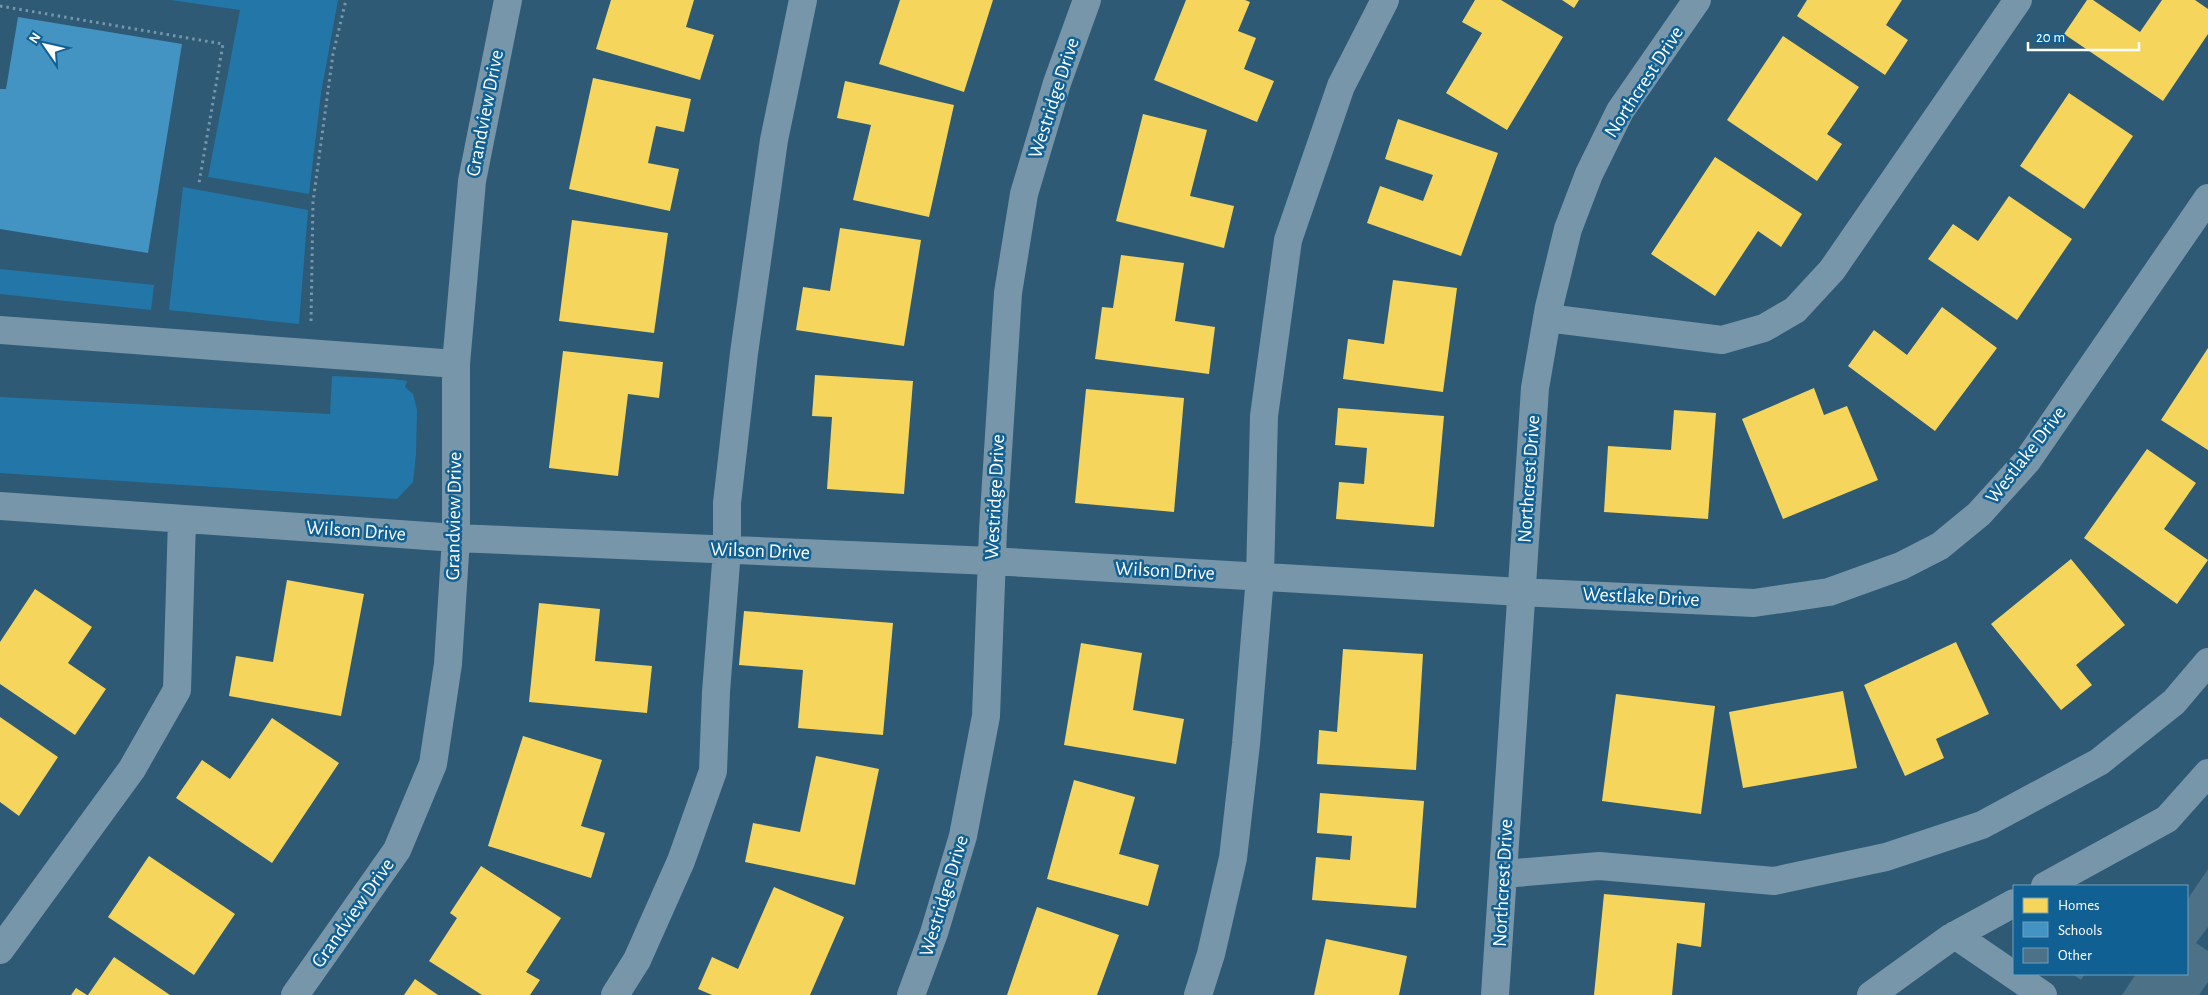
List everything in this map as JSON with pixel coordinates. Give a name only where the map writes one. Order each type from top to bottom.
[{"type":"street","name":"Grandview Drive","points":[[295,995],[397,850],[433,764],[448,664],[456,538],[456,364],[472,181],[508,0]]},
{"type":"street","points":[[615,995],[637,960],[657,915],[680,861],[713,771],[716,692],[727,550],[727,503],[744,353],[774,140],[803,0]]},
{"type":"street","name":"Westridge Drive","points":[[911,995],[934,933],[964,836],[986,716],[991,561],[1008,293],[1024,194],[1057,83],[1087,0]]},
{"type":"street","points":[[1198,995],[1212,954],[1233,858],[1246,744],[1260,577],[1264,416],[1288,240],[1341,86],[1385,0]]},
{"type":"street","name":"Northcrest Drive","points":[[1494,995],[1535,388],[1547,318],[1568,230],[1589,174],[1620,111],[1697,0]]},
{"type":"street","points":[[1547,318],[1722,340],[1764,328],[1795,310],[1832,270],[2018,0]]},
{"type":"street","name":"Westlake Drive","points":[[1520,592],[1754,602],[1829,592],[1901,566],[1940,546],[1979,514],[2027,461],[2208,198]]},
{"type":"street","points":[[0,330],[456,364]]},
{"type":"street","name":"Wilson Drive","points":[[0,506],[456,538],[991,561],[1520,592]]},
{"type":"street","points":[[0,950],[132,769],[177,690],[182,519]]},
{"type":"street","points":[[1503,874],[1599,866],[1774,881],[1886,857],[1982,825],[2099,762],[2174,702],[2208,662]]},
{"type":"street","points":[[2047,885],[2167,819],[2208,773]]},
{"type":"street","points":[[1871,995],[1955,935],[2013,904]]},
{"type":"street","points":[[1955,935],[2013,975]]},
{"type":"street","points":[[2014,975],[2043,995]]},
{"type":"path","points":[[310,328],[313,202],[332,54],[346,0]]},
{"type":"path","points":[[0,6],[223,44],[199,183]]},
{"type":"shaded area","points":[[171,0],[338,0],[321,93],[309,194],[208,177],[240,10]]},
{"type":"shaded area","points":[[183,187],[308,210],[299,324],[169,310]]},
{"type":"shaded area","points":[[0,269],[154,285],[151,310],[0,294]]},
{"type":"shaded area","points":[[332,376],[407,381],[405,387],[413,394],[417,410],[416,454],[413,482],[397,499],[0,473],[0,397],[330,414]]},
{"type":"building: Homes","points":[[611,0],[694,0],[686,27],[714,35],[700,80],[596,49]]},
{"type":"building: Homes","points":[[900,0],[993,0],[964,92],[879,64]]},
{"type":"building: Homes","points":[[1186,0],[1245,0],[1250,2],[1238,31],[1256,38],[1244,69],[1274,81],[1257,122],[1154,80]]},
{"type":"building: Homes","points":[[1475,0],[1501,0],[1563,37],[1507,130],[1446,93],[1482,33],[1462,22]]},
{"type":"building: Homes","points":[[1562,0],[1579,0],[1574,8]]},
{"type":"building: Homes","points":[[1807,0],[1902,0],[1886,25],[1908,40],[1885,75],[1797,16]]},
{"type":"building: Homes","points":[[2087,0],[2093,0],[2140,32],[2162,0],[2195,0],[2208,9],[2208,34],[2163,101],[2064,34]]},
{"type":"building: Homes","points":[[1783,36],[1859,87],[1827,134],[1842,144],[1817,181],[1727,120]]},
{"type":"building: Homes","points":[[593,78],[691,99],[684,132],[656,126],[648,163],[679,169],[670,211],[569,189]]},
{"type":"building: Homes","points":[[845,81],[954,105],[929,217],[853,200],[871,125],[837,118]]},
{"type":"building: Homes","points":[[2069,93],[2133,136],[2084,209],[2020,166]]},
{"type":"building: Homes","points":[[1143,114],[1207,130],[1190,196],[1234,206],[1224,248],[1116,221]]},
{"type":"building: Homes","points":[[1398,119],[1498,153],[1461,256],[1367,223],[1380,186],[1423,201],[1433,175],[1385,159]]},
{"type":"building: Homes","points":[[1715,157],[1802,214],[1781,247],[1758,231],[1715,296],[1651,254]]},
{"type":"building: Homes","points":[[2009,196],[2072,239],[2017,320],[1928,259],[1953,224],[1978,241]]},
{"type":"building: Homes","points":[[572,220],[668,233],[654,333],[559,321]]},
{"type":"building: Homes","points":[[840,228],[921,240],[904,346],[796,330],[803,287],[830,291]]},
{"type":"building: Homes","points":[[1121,255],[1184,263],[1175,321],[1215,327],[1209,374],[1095,359],[1102,307],[1113,308]]},
{"type":"building: Homes","points":[[1393,280],[1457,288],[1443,392],[1343,379],[1348,339],[1384,344]]},
{"type":"building: Homes","points":[[1942,307],[1997,348],[1935,431],[1848,366],[1874,330],[1907,355]]},
{"type":"building: Homes","points":[[2208,348],[2208,450],[2161,420]]},
{"type":"building: Homes","points":[[563,351],[663,362],[659,398],[628,394],[618,476],[549,468]]},
{"type":"building: Homes","points":[[815,375],[913,381],[904,494],[827,489],[832,417],[812,416]]},
{"type":"building: Homes","points":[[1814,388],[1824,415],[1847,406],[1878,480],[1783,519],[1742,419]]},
{"type":"building: Homes","points":[[1086,389],[1184,398],[1174,512],[1075,503]]},
{"type":"building: Homes","points":[[1338,408],[1444,416],[1434,527],[1336,519],[1339,482],[1364,484],[1367,448],[1335,445]]},
{"type":"building: Homes","points":[[1674,410],[1716,413],[1708,519],[1604,512],[1608,446],[1671,450]]},
{"type":"building: Homes","points":[[2147,449],[2196,483],[2164,529],[2208,560],[2177,604],[2084,538]]},
{"type":"building: Homes","points":[[2071,559],[2125,625],[2076,665],[2092,685],[2061,710],[1991,624]]},
{"type":"building: Homes","points":[[287,580],[364,594],[341,716],[229,696],[236,656],[273,662]]},
{"type":"building: Homes","points":[[35,589],[92,627],[68,663],[106,689],[75,735],[0,684],[0,642]]},
{"type":"building: Homes","points":[[539,603],[600,609],[595,661],[652,666],[647,713],[529,702]]},
{"type":"building: Homes","points":[[744,611],[893,623],[883,735],[798,728],[803,670],[739,665]]},
{"type":"building: Homes","points":[[1956,642],[1989,714],[1936,739],[1944,758],[1905,776],[1864,685]]},
{"type":"building: Homes","points":[[1081,643],[1142,653],[1133,710],[1184,719],[1176,764],[1064,745]]},
{"type":"building: Homes","points":[[1343,649],[1423,654],[1416,770],[1317,764],[1319,730],[1337,732]]},
{"type":"building: Homes","points":[[1843,691],[1857,768],[1743,788],[1729,712]]},
{"type":"building: Homes","points":[[1616,694],[1715,706],[1701,814],[1602,801]]},
{"type":"building: Homes","points":[[0,717],[58,757],[19,816],[0,802]]},
{"type":"building: Homes","points":[[272,718],[339,763],[272,863],[176,798],[202,760],[230,779]]},
{"type":"building: Homes","points":[[523,736],[602,760],[581,826],[605,833],[591,878],[488,846]]},
{"type":"building: Homes","points":[[816,756],[879,769],[855,885],[745,862],[753,823],[800,832]]},
{"type":"building: Homes","points":[[1074,780],[1135,797],[1119,854],[1159,865],[1148,906],[1047,879]]},
{"type":"building: Homes","points":[[1320,793],[1424,801],[1416,908],[1312,900],[1316,857],[1350,860],[1352,836],[1317,833]]},
{"type":"building: Homes","points":[[149,856],[235,914],[194,975],[108,917]]},
{"type":"building: Homes","points":[[481,866],[561,918],[526,972],[540,980],[530,995],[482,995],[429,961],[457,918],[450,913]]},
{"type":"building: Homes","points":[[774,887],[844,917],[810,995],[712,995],[698,989],[712,957],[738,969]]},
{"type":"building: Homes","points":[[1604,894],[1705,903],[1701,947],[1677,943],[1672,995],[1594,995]]},
{"type":"building: Homes","points":[[1037,907],[1119,935],[1097,995],[1007,995]]},
{"type":"building: Homes","points":[[1326,939],[1407,956],[1399,995],[1314,995]]},
{"type":"building: Homes","points":[[114,957],[170,995],[88,995]]},
{"type":"building: Homes","points":[[415,979],[438,995],[404,995]]},
{"type":"building: Homes","points":[[76,988],[87,995],[71,995]]},
{"type":"building: Schools","points":[[18,17],[182,44],[148,253],[0,229],[0,89],[6,89]]},
{"type":"building: Other","points":[[2208,869],[2208,927],[2196,943],[2208,951],[2208,982],[2199,995],[2122,995],[2135,975],[2188,975],[2188,899]]},
{"type":"building: Other","points":[[2074,975],[2084,975],[2081,980]]}]
